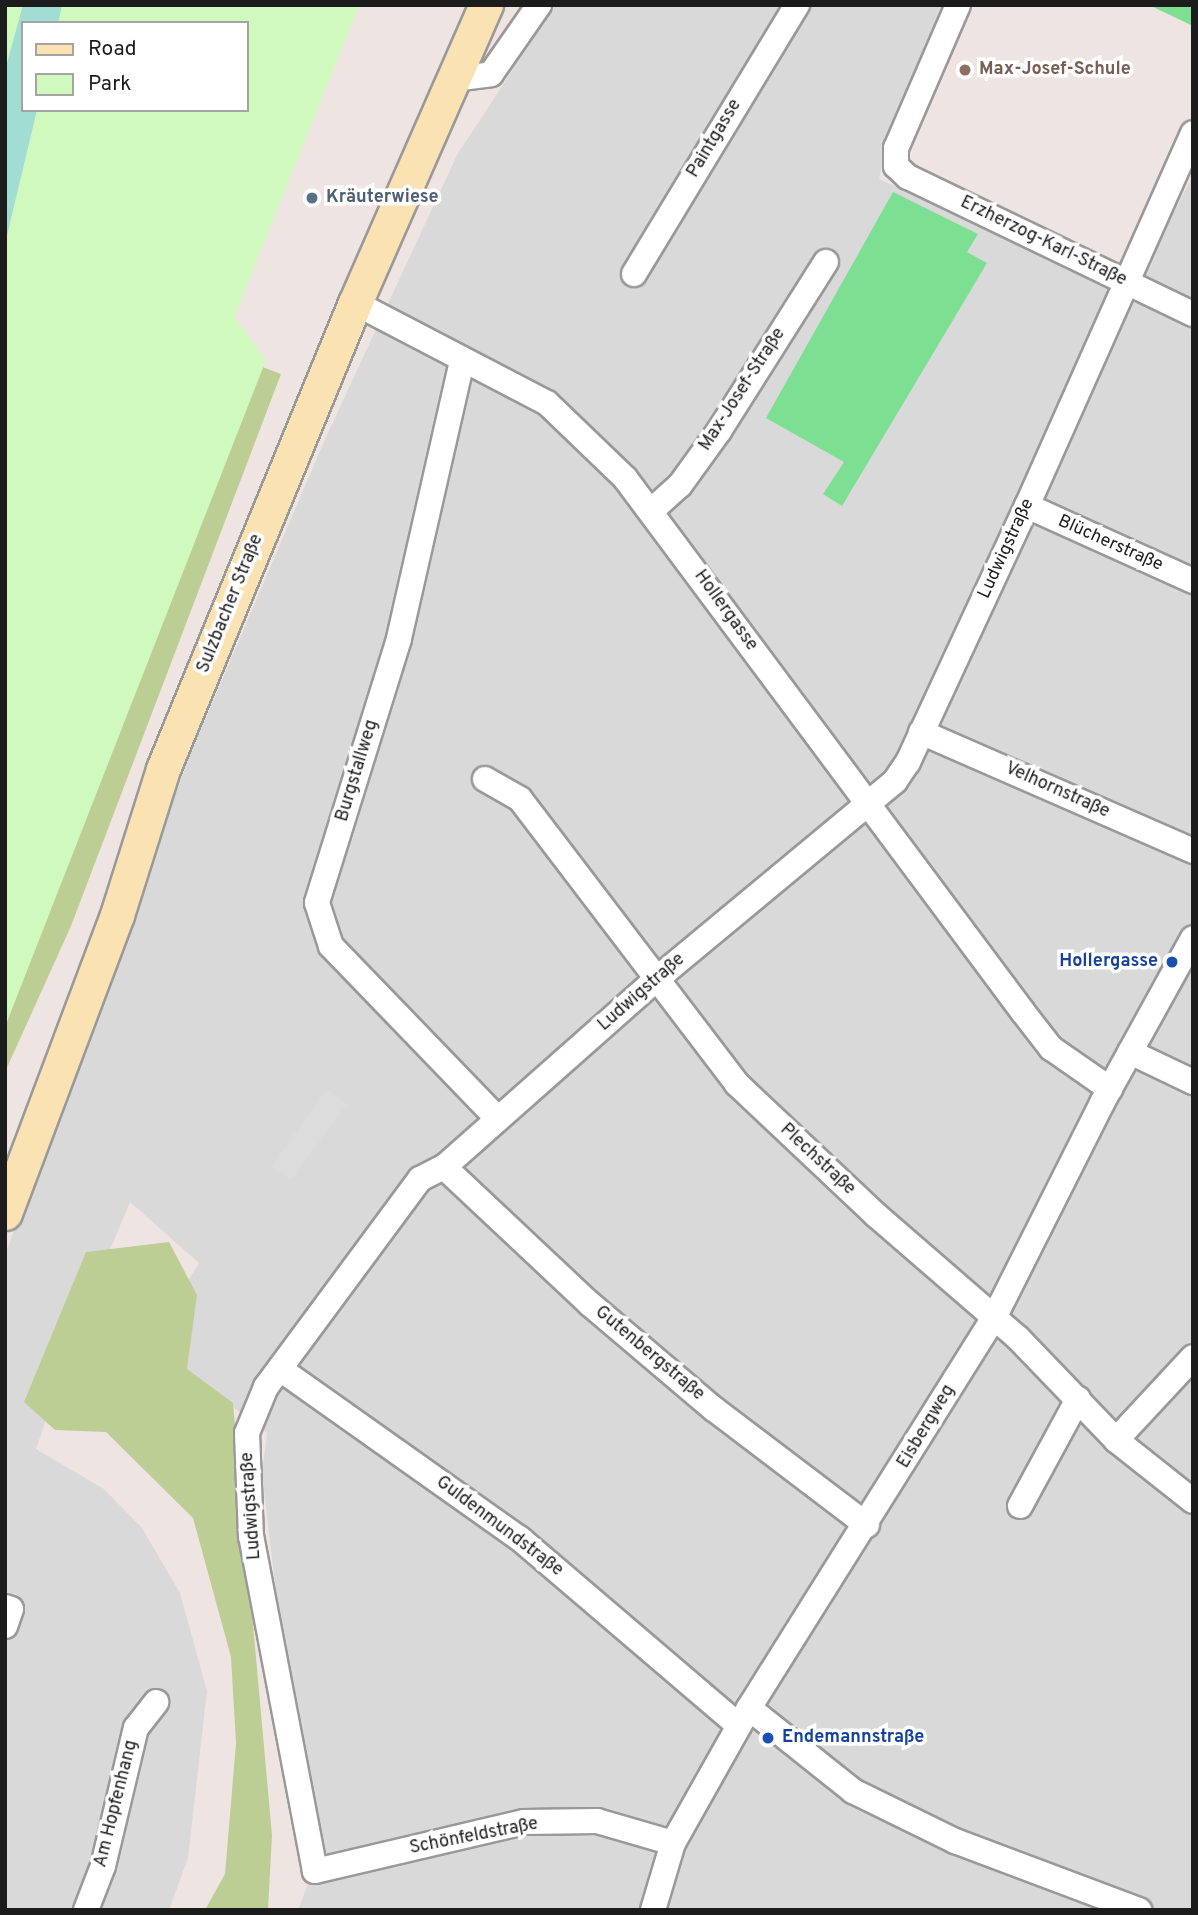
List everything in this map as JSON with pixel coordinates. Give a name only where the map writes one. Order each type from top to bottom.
[{"type":"main road","name":"Sulzbacher Straße","points":[[5,1213],[117,915],[163,769],[355,303],[486,5]]},
{"type":"street","points":[[453,79],[491,74],[539,5]]},
{"type":"street","name":"Paintgasse","points":[[634,274],[797,5]]},
{"type":"street","name":"Erzherzog-Karl-Straße","points":[[958,5],[896,148],[896,166],[908,177],[1193,314]]},
{"type":"street","name":"Ludwigstraße","points":[[315,1871],[251,1537],[247,1433],[266,1387],[420,1179],[444,1167],[659,977],[865,802],[895,781],[921,732],[1027,506],[1193,133]]},
{"type":"street","name":"Max-Josef-Straße","points":[[651,512],[680,485],[719,431],[826,261]]},
{"type":"street","name":"Hollergasse","points":[[355,303],[547,402],[625,478],[1051,1048],[1110,1089]]},
{"type":"street","name":"Burgstallweg","points":[[463,361],[399,639],[317,903],[331,946],[497,1118]]},
{"type":"street","name":"Blücherstraße","points":[[1027,506],[1193,581]]},
{"type":"street","name":"Velhornstraße","points":[[921,732],[1193,851]]},
{"type":"street","name":"Plechstraße","points":[[485,779],[520,799],[659,977],[737,1084],[876,1215],[994,1318],[1078,1399],[1116,1440],[1193,1501]]},
{"type":"street","name":"Eisbergweg","points":[[653,1910],[673,1843],[744,1717],[867,1525],[994,1318],[1110,1089],[1193,938]]},
{"type":"street","points":[[1130,1052],[1193,1082]]},
{"type":"street","name":"Gutenbergstraße","points":[[444,1167],[590,1304],[704,1401],[867,1525]]},
{"type":"street","points":[[1116,1440],[1193,1357]]},
{"type":"street","name":"Guldenmundstraße","points":[[280,1369],[519,1538],[744,1717]]},
{"type":"street","points":[[1020,1506],[1078,1399]]},
{"type":"street","points":[[5,1607],[11,1609],[5,1626]]},
{"type":"street","name":"Am Hopfenhang","points":[[86,1910],[103,1866],[136,1728],[156,1702]]},
{"type":"street","points":[[744,1717],[853,1791],[955,1841],[1139,1910]]},
{"type":"street","name":"Schönfeldstraße","points":[[315,1871],[524,1822],[597,1821],[673,1843]]},
{"type":"shaded area","points":[[555,5],[942,5],[892,122],[879,179],[1132,294],[1193,175],[1193,1910],[298,1910],[323,1845],[278,1608],[262,1474],[267,1433],[172,1360],[167,1314],[199,1263],[130,1202],[82,1317],[36,1449],[104,1489],[142,1528],[180,1593],[207,1691],[188,1858],[169,1910],[5,1910],[5,1255],[190,755],[326,437],[457,155]]},
{"type":"shaded area","points":[[327,1089],[347,1104],[291,1180],[272,1166]]},
{"type":"green space","points":[[5,5],[359,5],[234,317],[266,360],[5,1027]]},
{"type":"green space","points":[[1149,5],[1193,5],[1193,26]]},
{"type":"green space","points":[[893,192],[978,234],[967,252],[987,263],[842,506],[823,494],[844,462],[766,418]]},
{"type":"green space","points":[[221,351],[281,374],[71,926],[5,1072],[5,818]]},
{"type":"green space","points":[[169,1242],[197,1295],[187,1369],[233,1403],[272,1835],[268,1910],[205,1910],[225,1874],[236,1743],[231,1657],[193,1518],[106,1432],[55,1430],[24,1402],[86,1252]]},
{"type":"water","points":[[23,5],[62,5],[58,21],[21,21],[21,112],[37,112],[5,244],[5,70]]},
{"type":"place","name":"Max-Josef-Schule","points":[[965,70]]},
{"type":"place","name":"Kräuterwiese","points":[[312,198]]},
{"type":"place","name":"Hollergasse","points":[[1172,962]]},
{"type":"place","name":"Endemannstraße","points":[[768,1738]]}]
